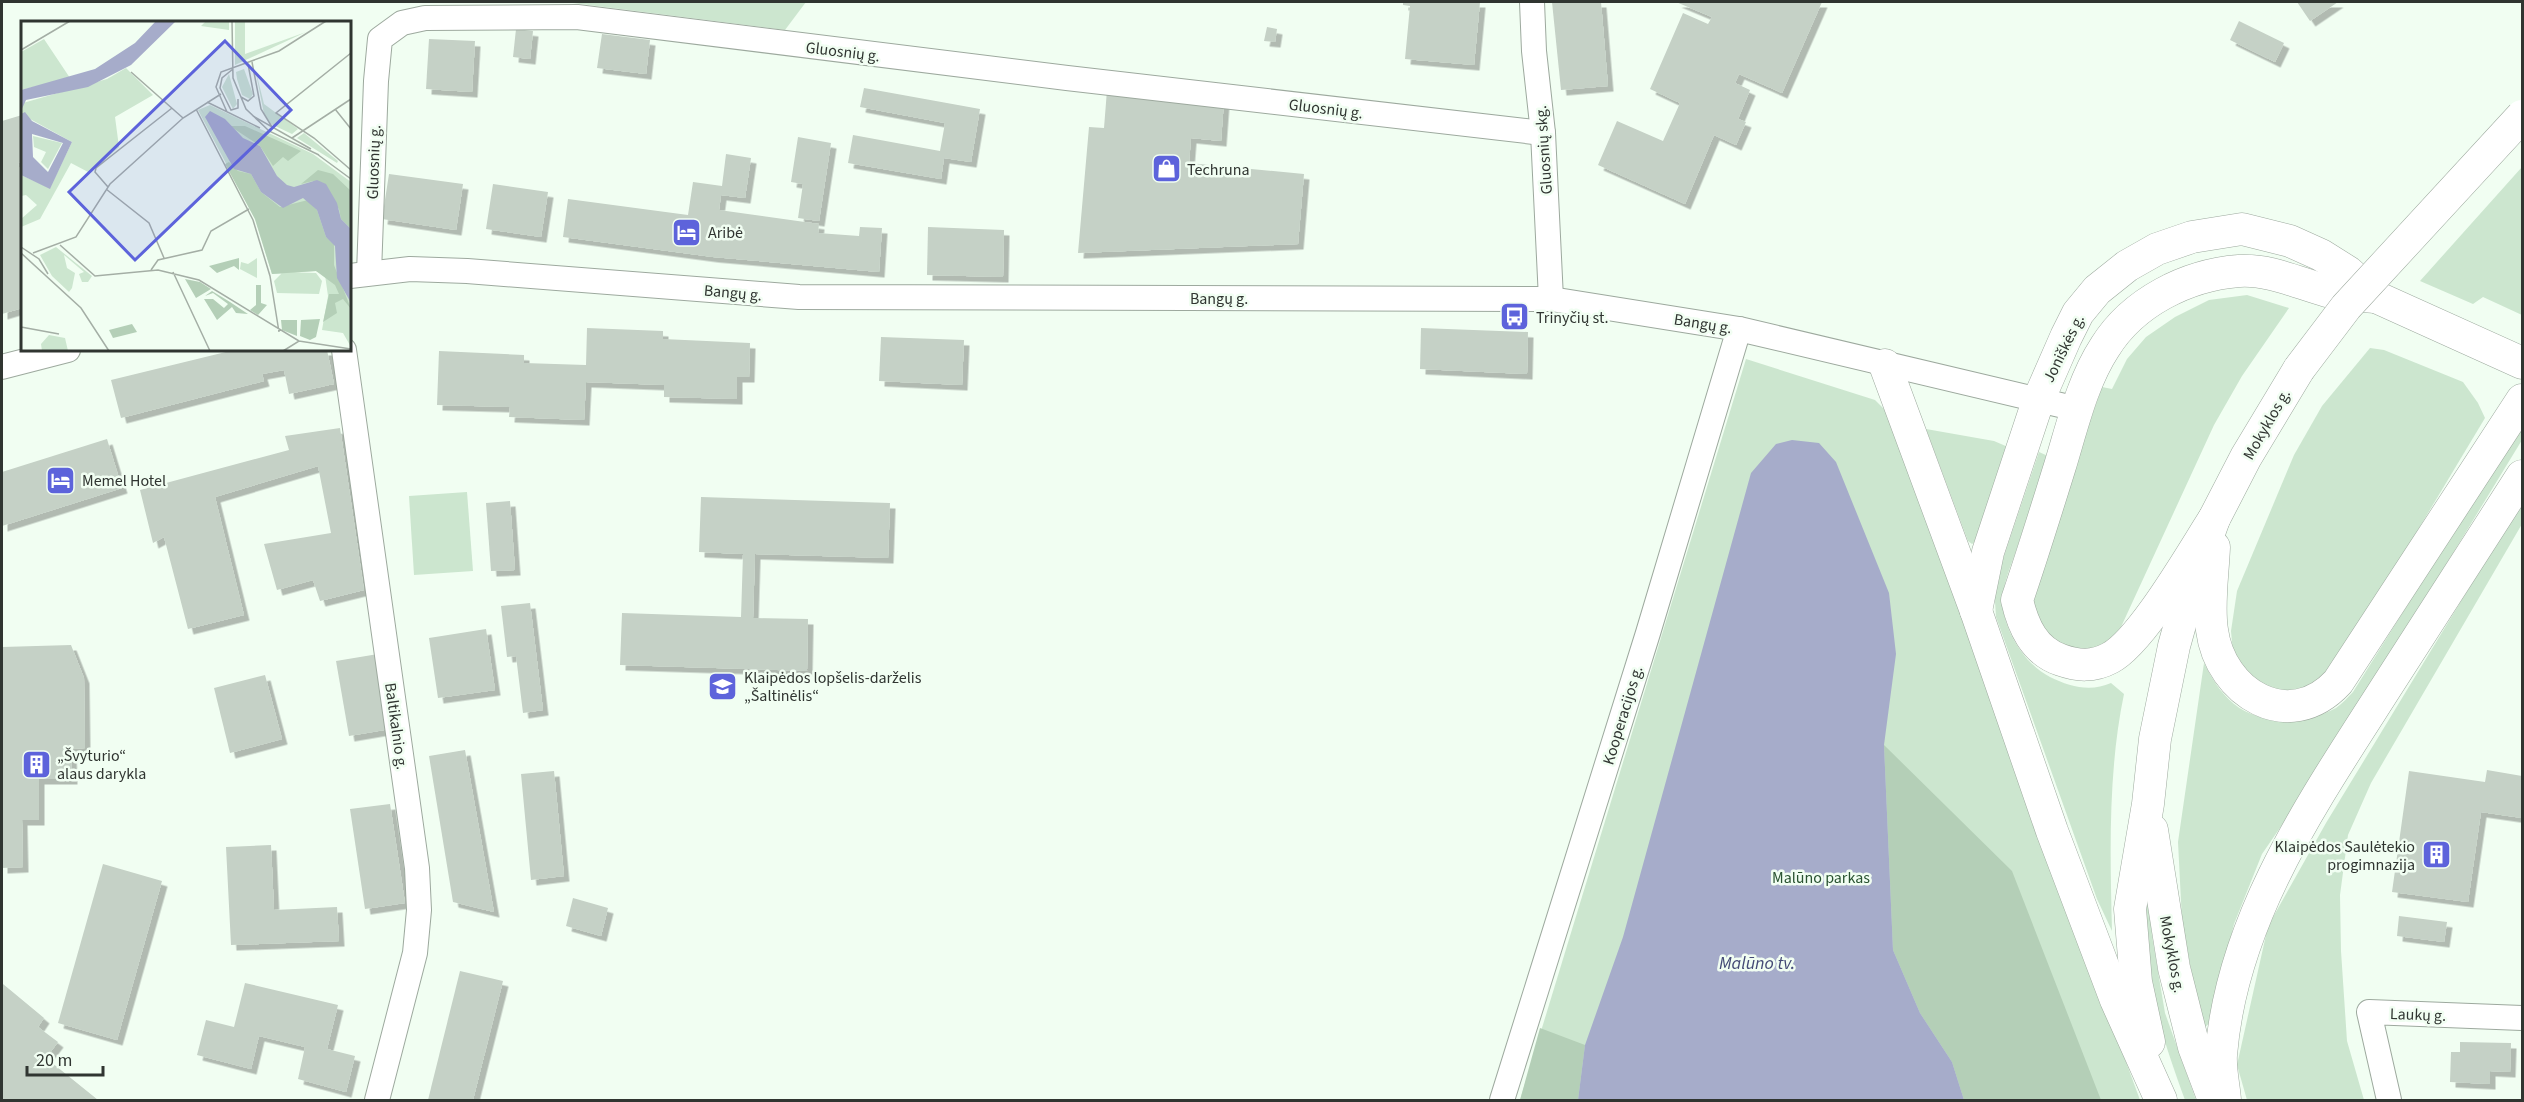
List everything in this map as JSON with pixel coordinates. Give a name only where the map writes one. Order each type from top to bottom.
[{"type":"main road","name":"Mokyklos g.","points":[[2161,1101],[2136,982],[2130,909],[2148,804],[2155,739],[2174,646],[2193,578],[2214,519],[2252,447],[2299,369],[2368,283],[2523,117]]},
{"type":"main road","name":"Joniškės g.","points":[[1976,611],[1988,552],[2038,401],[2074,321],[2097,290],[2127,266],[2157,249],[2192,237],[2242,229],[2290,241],[2321,255],[2348,272],[2376,297],[2523,363]]},
{"type":"main road","name":"Joniškės g.","points":[[2214,519],[2137,635],[2111,658],[2094,664],[2076,665],[2053,657],[2035,643],[2022,622],[2018,600],[2077,410],[2104,347],[2122,325],[2142,307],[2170,289],[2202,277],[2240,271],[2272,274],[2330,292],[2376,297]]},
{"type":"main road","points":[[1885,365],[1976,611],[2076,894],[2116,1000],[2161,1101]]},
{"type":"main road","points":[[2214,519],[2212,631],[2222,665],[2249,693],[2258,700],[2275,707],[2312,702],[2327,694],[2338,682],[2523,400]]},
{"type":"main road","points":[[2225,1101],[2221,1058],[2226,1018],[2249,931],[2279,864],[2361,728],[2523,476]]},
{"type":"main road","name":"Mokyklos g.","points":[[2148,804],[2174,968],[2194,1047],[2214,1101]]},
{"type":"street","name":"Gluosnių skg.","points":[[1532,2],[1534,51],[1543,134],[1551,299]]},
{"type":"street","name":"Gluosnių g.","points":[[359,274],[380,39],[402,23],[425,18],[577,17],[1543,134]]},
{"type":"street","name":"Bangų g.","points":[[359,274],[410,269],[467,271],[799,297],[1551,299],[1739,329],[2077,410]]},
{"type":"street","name":"Kooperacijos g.","points":[[1502,1101],[1739,329]]},
{"type":"street","points":[[2,367],[64,351]]},
{"type":"street","name":"Baltikalnio g.","points":[[344,351],[417,868],[419,910],[415,953],[377,1101]]},
{"type":"street","name":"Laukų g.","points":[[2389,1101],[2369,1012],[2523,1018]]},
{"type":"green space","points":[[435,2],[806,2],[785,30],[573,3]]},
{"type":"green space","points":[[2522,167],[2522,315],[2483,297],[2473,304],[2420,281]]},
{"type":"green space","points":[[2247,295],[2289,308],[2242,376],[2214,425],[2121,627],[2107,643],[2079,655],[2057,646],[2030,611],[2039,565],[2102,387],[2112,389],[2127,359],[2146,337],[2175,317],[2209,300]]},
{"type":"green space","points":[[2370,348],[2384,350],[2463,382],[2478,403],[2485,418],[2332,673],[2318,684],[2289,693],[2255,682],[2233,653],[2231,631],[2237,591],[2294,455],[2322,406]]},
{"type":"green space","name":"Malūno parkas","points":[[1746,359],[1875,400],[1888,413],[2140,1100],[1520,1100]]},
{"type":"green space","points":[[2519,427],[2522,429],[2522,440],[2328,758],[2262,854],[2234,924],[2211,1022],[2205,1027],[2200,1018],[2182,921],[2178,842],[2204,663],[2217,685],[2234,704],[2257,716],[2298,720],[2336,708],[2353,692]]},
{"type":"green space","points":[[1926,429],[1994,441],[2008,447],[1977,540],[1972,544],[1968,541]]},
{"type":"green space","points":[[2039,452],[2048,456],[2007,577],[2003,591],[2003,606],[2012,637],[2025,656],[2041,672],[2073,686],[2088,688],[2111,683],[2124,694],[2113,782],[2112,931],[2097,899],[1996,617],[1994,586]]},
{"type":"green space","points":[[467,492],[473,571],[414,575],[409,496]]},
{"type":"green space","points":[[2522,501],[2522,524],[2371,783],[2348,835],[2340,895],[2341,951],[2347,1041],[2364,1100],[2247,1100],[2237,1065],[2268,926],[2326,823]]},
{"type":"green space","points":[[1884,745],[2012,871],[2101,1100],[1964,1100],[1952,1062],[1920,1013],[1893,950]]},
{"type":"green space","points":[[2145,849],[2152,936],[2165,1013],[2196,1100],[2185,1100],[2154,1001],[2145,935]]},
{"type":"green space","points":[[1540,1028],[1585,1045],[1578,1100],[1520,1100]]},
{"type":"water","name":"Malūno tv.","points":[[1792,440],[1819,443],[1836,462],[1889,593],[1896,654],[1884,745],[1893,950],[1920,1013],[1952,1062],[1964,1100],[1578,1100],[1585,1045],[1623,937],[1751,473],[1776,444]]},
{"type":"building","points":[[1403,2],[1480,2],[1474,65],[1405,59],[1410,6],[1403,5]]},
{"type":"building","points":[[1552,2],[1601,2],[1608,86],[1561,90]]},
{"type":"building","points":[[1676,2],[1822,2],[1782,93],[1739,74],[1735,83],[1750,90],[1738,119],[1746,122],[1736,145],[1714,135],[1685,204],[1598,165],[1617,121],[1663,141],[1680,103],[1650,89],[1683,13],[1708,24],[1712,17]]},
{"type":"building","points":[[2297,2],[2338,2],[2310,21]]},
{"type":"building","points":[[2239,21],[2284,43],[2275,62],[2230,40]]},
{"type":"building","points":[[1267,27],[1277,29],[1275,42],[1264,41]]},
{"type":"building","points":[[516,29],[533,31],[530,59],[513,57]]},
{"type":"building","points":[[602,34],[650,40],[646,74],[597,68]]},
{"type":"building","points":[[429,39],[475,41],[472,92],[426,89]]},
{"type":"building","points":[[864,88],[980,109],[971,162],[944,158],[941,179],[848,163],[853,135],[940,151],[945,123],[860,107]]},
{"type":"building","name":"Techruna","points":[[1107,90],[1224,101],[1221,141],[1191,138],[1189,163],[1304,174],[1298,244],[1078,253],[1089,127],[1104,128]]},
{"type":"building","points":[[21,115],[21,162],[18,163],[21,175],[21,308],[2,314],[2,121]]},
{"type":"building","points":[[798,137],[831,143],[819,221],[798,218],[803,184],[791,182]]},
{"type":"building","points":[[726,154],[751,158],[745,198],[721,195],[719,210],[819,224],[818,233],[859,236],[860,227],[882,228],[879,272],[713,257],[563,237],[568,199],[688,215],[693,182],[722,186]]},
{"type":"building","points":[[389,174],[463,184],[456,230],[382,219]]},
{"type":"building","points":[[493,184],[548,192],[541,237],[486,229]]},
{"type":"building","points":[[928,227],[1004,230],[1003,277],[927,275]]},
{"type":"building","points":[[587,328],[663,331],[663,339],[750,343],[749,377],[737,377],[737,399],[664,397],[664,385],[586,382],[584,420],[509,417],[510,407],[437,405],[439,351],[524,355],[524,363],[586,365]]},
{"type":"building","points":[[1421,328],[1528,332],[1527,374],[1420,369]]},
{"type":"building","points":[[881,337],[964,340],[962,385],[879,381]]},
{"type":"building","points":[[230,351],[327,351],[334,384],[289,394],[284,370],[262,374],[264,381],[121,418],[111,380]]},
{"type":"building","points":[[340,428],[364,590],[320,601],[313,580],[277,590],[264,544],[331,533],[318,466],[215,497],[244,615],[188,629],[164,537],[153,543],[140,490],[289,450],[285,436]]},
{"type":"building","name":"Memel Hotel","points":[[107,439],[122,488],[2,526],[2,472]]},
{"type":"building","points":[[701,497],[890,503],[888,558],[755,554],[753,618],[808,619],[807,671],[620,665],[622,613],[741,617],[743,554],[699,552]]},
{"type":"building","points":[[510,501],[515,570],[491,571],[486,503]]},
{"type":"building","points":[[530,603],[543,710],[523,713],[516,656],[507,657],[501,606]]},
{"type":"building","points":[[486,629],[495,690],[438,698],[429,638]]},
{"type":"building","name":"„Švyturio“ alaus darykla","points":[[71,645],[84,678],[85,748],[71,749],[72,779],[39,779],[39,820],[22,820],[23,867],[2,868],[2,647]]},
{"type":"building","points":[[378,654],[390,729],[349,736],[336,661]]},
{"type":"building","points":[[265,675],[282,739],[230,753],[214,688]]},
{"type":"building","points":[[465,750],[494,912],[453,902],[429,756]]},
{"type":"building","name":"Klaipėdos Saulėtekio progimnazija","points":[[2487,770],[2522,776],[2522,818],[2481,812],[2468,902],[2392,892],[2409,771],[2485,782]]},
{"type":"building","points":[[554,771],[564,876],[531,880],[521,774]]},
{"type":"building","points":[[390,804],[405,903],[365,909],[350,809]]},
{"type":"building","points":[[271,845],[274,910],[337,907],[339,941],[231,945],[226,847]]},
{"type":"building","points":[[103,864],[162,881],[117,1040],[58,1023]]},
{"type":"building","points":[[573,898],[608,908],[601,936],[566,926]]},
{"type":"building","points":[[2399,916],[2447,922],[2444,942],[2397,936]]},
{"type":"building","points":[[460,971],[503,981],[473,1100],[428,1100]]},
{"type":"building","points":[[245,983],[338,1005],[327,1049],[355,1056],[346,1092],[298,1079],[305,1047],[259,1036],[251,1069],[197,1055],[206,1020],[234,1027]]},
{"type":"building","points":[[3,984],[44,1018],[38,1027],[58,1042],[46,1058],[98,1100],[2,1100]]},
{"type":"building","points":[[2460,1042],[2511,1043],[2510,1072],[2490,1071],[2490,1084],[2450,1082],[2451,1052],[2460,1052]]},
{"type":"place","name":"Techruna","points":[[1166,169]]},
{"type":"place","name":"Aribė","points":[[687,232]]},
{"type":"place","name":"Trinyčių st.","points":[[1515,317]]},
{"type":"place","name":"Memel Hotel","points":[[61,480]]},
{"type":"place","name":"Klaipėdos lopšelis-darželis „Šaltinėlis“","points":[[723,686]]},
{"type":"place","name":"„Švyturio“ alaus darykla","points":[[36,764]]},
{"type":"place","name":"Klaipėdos Saulėtekio progimnazija","points":[[2436,855]]}]
